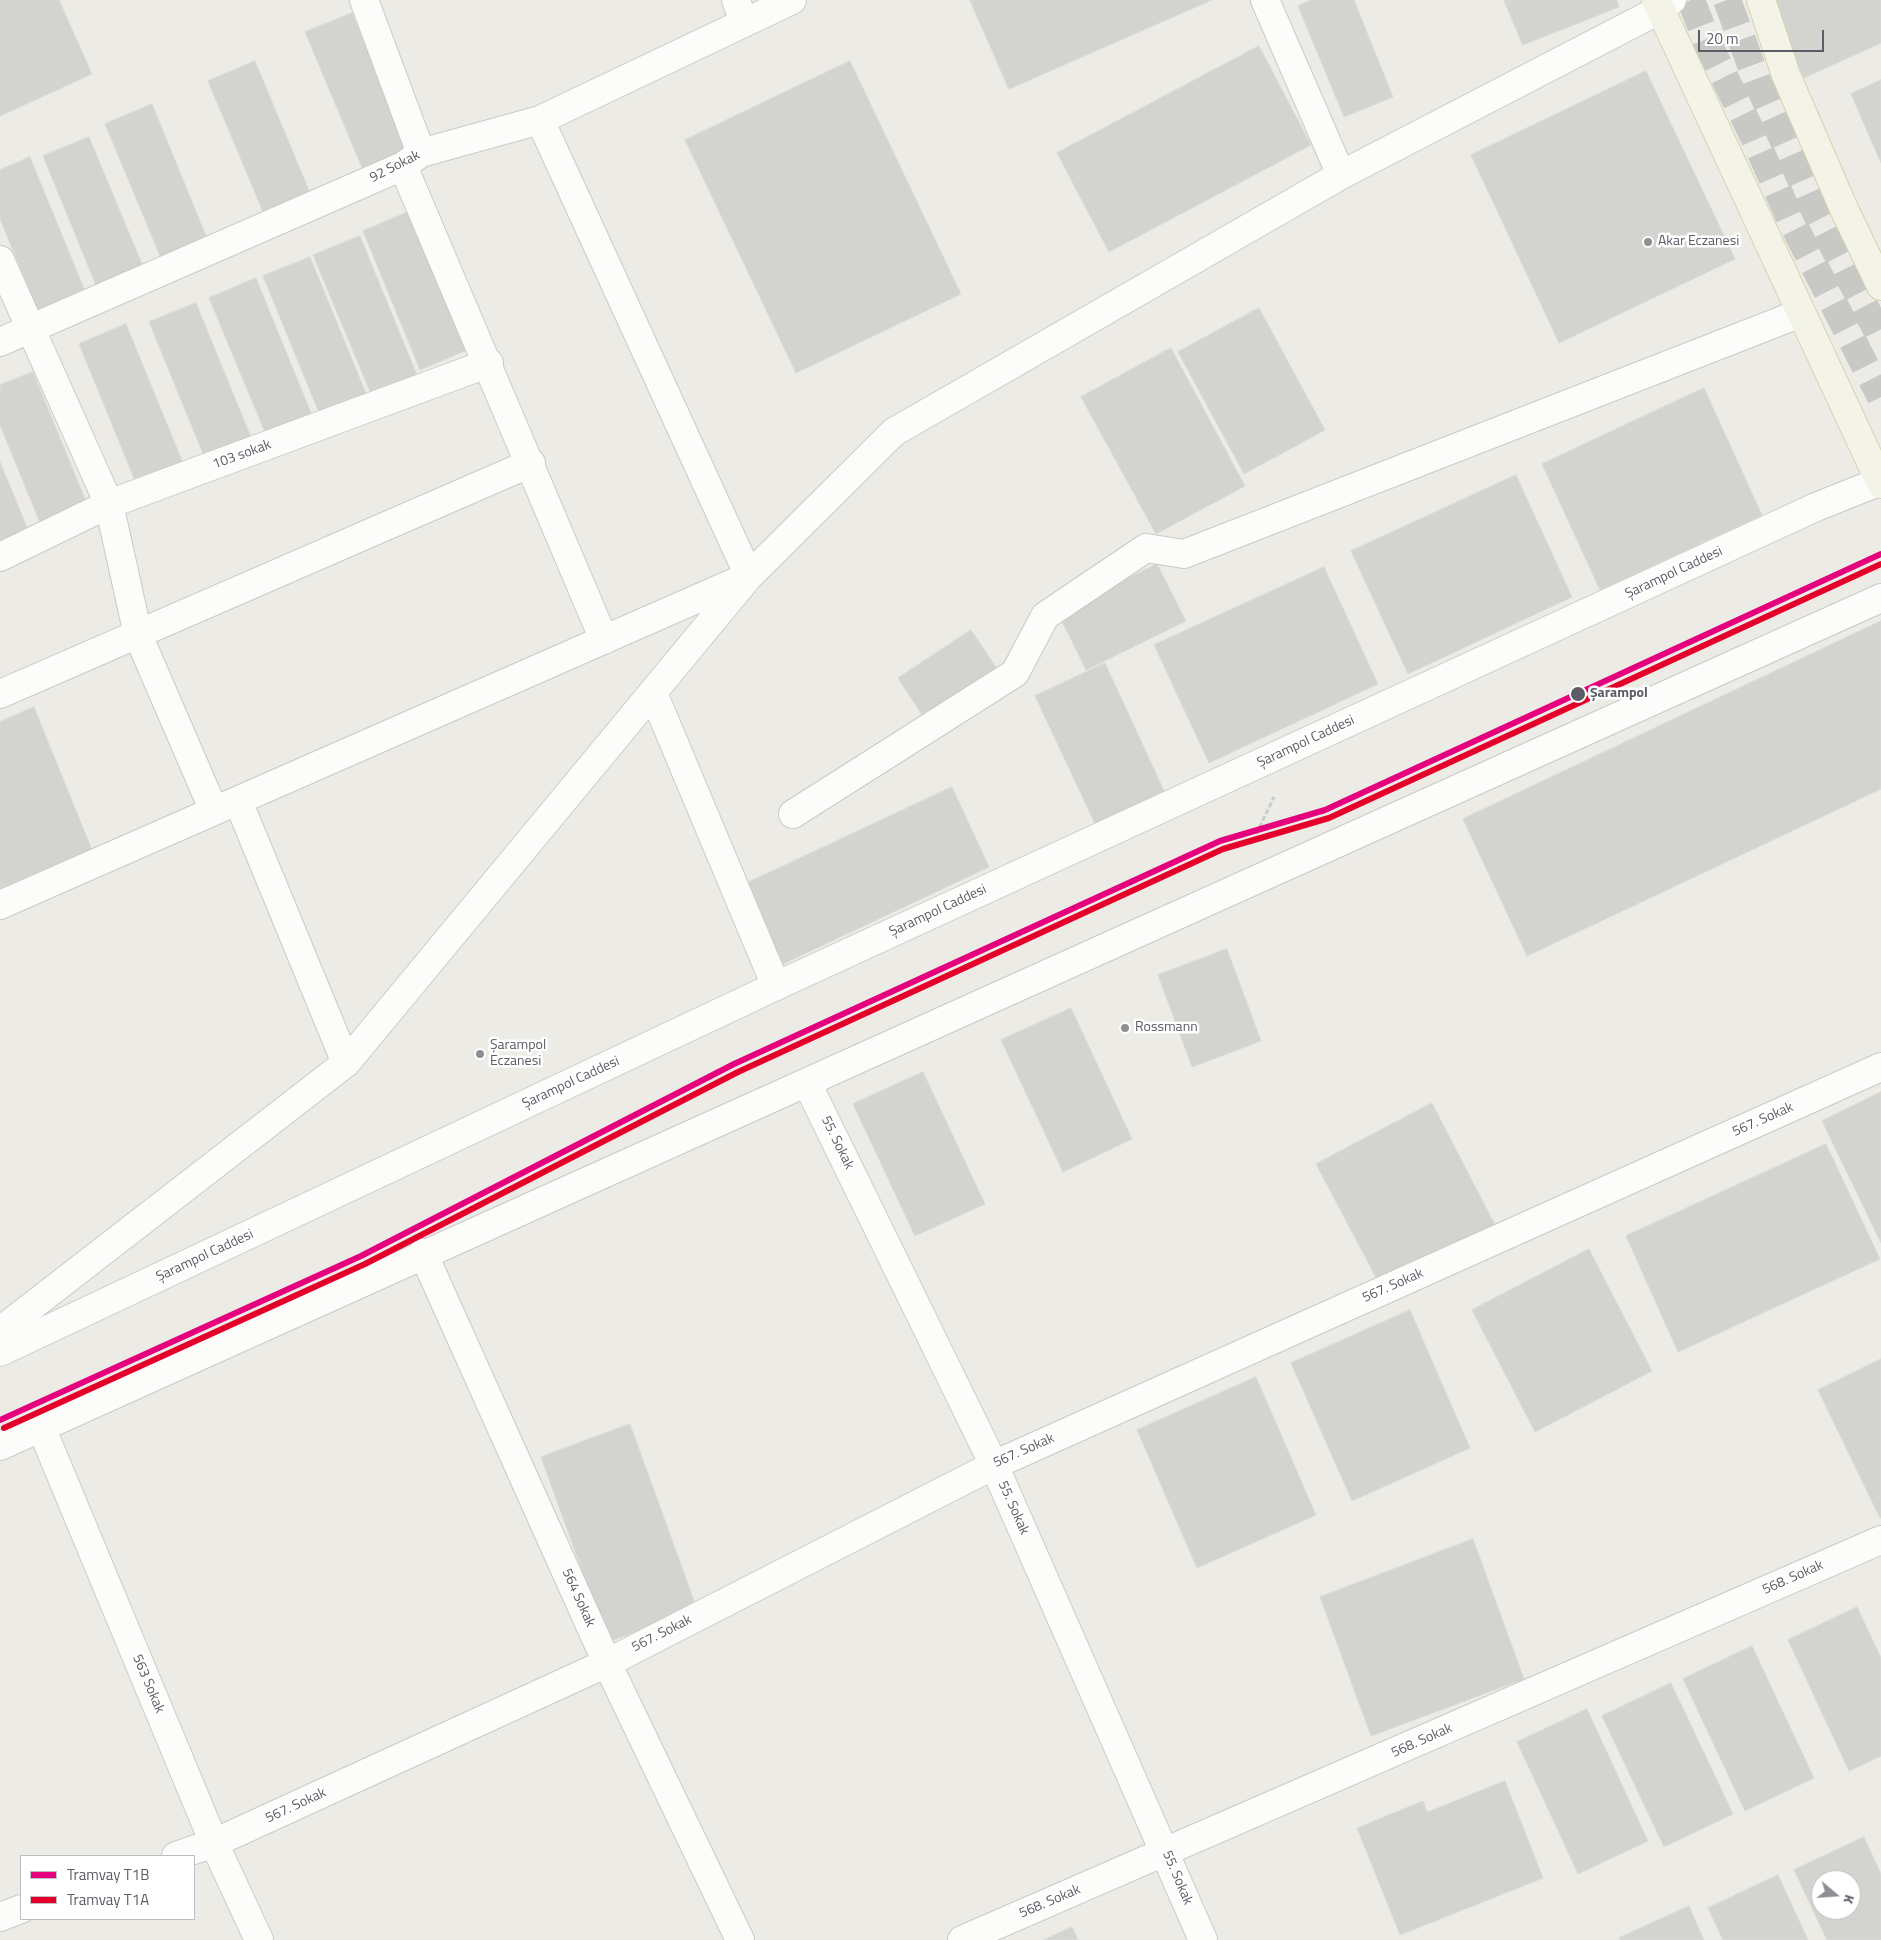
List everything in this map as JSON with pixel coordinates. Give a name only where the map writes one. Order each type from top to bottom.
[{"type":"main road","points":[[1761,0],[1786,75],[1844,209],[1881,286]]},
{"type":"main road","points":[[1662,3],[1801,313],[1880,482]]},
{"type":"street","points":[[364,0],[412,160],[489,363],[604,640]]},
{"type":"street","name":"92 Sokak","points":[[0,342],[30,327],[412,160],[540,120],[740,12],[792,0]]},
{"type":"street","points":[[1265,0],[1341,175]]},
{"type":"street","points":[[3,1322],[346,1063],[749,576],[894,432],[1341,175],[1662,3]]},
{"type":"street","points":[[540,120],[749,576]]},
{"type":"street","points":[[0,260],[109,504],[138,634],[226,806],[346,1063]]},
{"type":"street","points":[[793,814],[1015,673],[1045,616],[1146,548],[1184,554],[1801,313]]},
{"type":"street","name":"103 sokak","points":[[0,557],[109,504],[489,363]]},
{"type":"street","points":[[0,694],[530,463]]},
{"type":"street","name":"Şarampol Caddesi","points":[[0,1352],[776,986],[1816,507],[1880,482]]},
{"type":"street","points":[[0,905],[749,576]]},
{"type":"street","points":[[0,1446],[423,1253],[807,1084],[1881,598]]},
{"type":"street","points":[[653,693],[776,986]]},
{"type":"street","name":"567. Sokak","points":[[179,1855],[214,1843],[607,1663],[994,1465],[1881,1067]]},
{"type":"street","name":"55. Sokak","points":[[807,1084],[994,1465],[1203,1940]]},
{"type":"street","name":"564 Sokak","points":[[423,1253],[607,1663],[740,1940]]},
{"type":"street","name":"563 Sokak","points":[[41,1427],[214,1843],[259,1940]]},
{"type":"street","name":"568. Sokak","points":[[962,1940],[1166,1853],[1881,1540]]},
{"type":"street","points":[[0,1917],[20,1909]]},
{"type":"path","points":[[1250,846],[1277,790]]},
{"type":"building","points":[[0,0],[59,0],[92,74],[0,116]]},
{"type":"building","points":[[970,0],[1212,0],[1009,89]]},
{"type":"building","points":[[1312,0],[1354,0],[1393,97],[1344,117],[1298,6]]},
{"type":"building","points":[[1504,0],[1617,0],[1619,7],[1523,45]]},
{"type":"building","points":[[1769,0],[1881,0],[1881,43],[1804,78]]},
{"type":"building","points":[[352,13],[409,151],[363,170],[305,32]]},
{"type":"building","points":[[1259,46],[1311,145],[1109,252],[1057,153]]},
{"type":"building","points":[[255,61],[313,200],[266,219],[208,81]]},
{"type":"building","points":[[850,61],[961,294],[796,373],[685,140]]},
{"type":"building","points":[[1646,71],[1735,259],[1559,343],[1471,155]]},
{"type":"building","points":[[1881,80],[1881,163],[1851,94]]},
{"type":"building","points":[[152,104],[209,243],[163,263],[105,124]]},
{"type":"building","points":[[89,137],[147,276],[100,295],[43,156]]},
{"type":"building","points":[[30,157],[87,296],[40,316],[0,219],[0,170]]},
{"type":"building","points":[[410,211],[467,350],[420,370],[363,231]]},
{"type":"building","points":[[360,236],[417,375],[371,394],[313,255]]},
{"type":"building","points":[[310,257],[367,396],[320,415],[263,276]]},
{"type":"building","points":[[256,278],[313,418],[267,437],[209,298]]},
{"type":"building","points":[[196,303],[253,442],[206,461],[149,322]]},
{"type":"building","points":[[1259,308],[1325,430],[1244,474],[1178,352]]},
{"type":"building","points":[[126,324],[183,463],[136,483],[79,344]]},
{"type":"building","points":[[1171,348],[1245,486],[1156,534],[1081,397]]},
{"type":"building","points":[[33,372],[90,511],[43,530],[0,425],[0,385]]},
{"type":"building","points":[[1704,388],[1762,515],[1600,590],[1542,464]]},
{"type":"building","points":[[0,462],[29,532],[0,545]]},
{"type":"building","points":[[1516,475],[1572,597],[1408,674],[1351,551]]},
{"type":"building","points":[[1157,564],[1186,621],[1086,670],[1058,613]]},
{"type":"building","points":[[1324,567],[1378,684],[1209,763],[1154,645]]},
{"type":"building","points":[[1881,621],[1881,789],[1527,956],[1463,819]]},
{"type":"building","points":[[971,630],[1000,673],[926,721],[898,678]]},
{"type":"building","points":[[1105,663],[1166,795],[1097,828],[1035,696]]},
{"type":"building","points":[[34,707],[92,850],[0,888],[0,722]]},
{"type":"building","points":[[952,787],[989,867],[783,964],[745,884]]},
{"type":"building","points":[[1227,949],[1261,1041],[1192,1067],[1158,975]]},
{"type":"building","points":[[1071,1008],[1132,1139],[1063,1172],[1001,1040]]},
{"type":"building","points":[[923,1072],[985,1204],[915,1236],[853,1104]]},
{"type":"building","points":[[1881,1092],[1881,1243],[1822,1121]]},
{"type":"building","points":[[1432,1103],[1495,1225],[1380,1285],[1316,1164]]},
{"type":"building","points":[[1826,1144],[1880,1259],[1678,1352],[1626,1236]]},
{"type":"building","points":[[1589,1249],[1652,1371],[1535,1432],[1472,1310]]},
{"type":"building","points":[[1410,1310],[1470,1448],[1352,1501],[1291,1363]]},
{"type":"building","points":[[1881,1359],[1881,1517],[1880,1518],[1818,1390]]},
{"type":"building","points":[[1256,1377],[1316,1515],[1197,1568],[1137,1430]]},
{"type":"building","points":[[630,1424],[697,1609],[608,1642],[541,1457]]},
{"type":"building","points":[[1473,1539],[1524,1679],[1371,1736],[1320,1597]]},
{"type":"building","points":[[1857,1607],[1881,1658],[1881,1756],[1849,1771],[1788,1640]]},
{"type":"building","points":[[1752,1646],[1814,1778],[1745,1811],[1683,1679]]},
{"type":"building","points":[[1671,1683],[1733,1814],[1664,1847],[1602,1716]]},
{"type":"building","points":[[1587,1709],[1648,1841],[1578,1874],[1517,1742]]},
{"type":"building","points":[[1505,1781],[1543,1878],[1400,1935],[1357,1828],[1423,1801],[1427,1812]]},
{"type":"building","points":[[1864,1837],[1881,1874],[1881,1940],[1827,1940],[1818,1920],[1861,1920],[1861,1870],[1811,1870],[1811,1906],[1794,1870]]},
{"type":"building","points":[[1778,1875],[1808,1940],[1723,1940],[1708,1908]]},
{"type":"building","points":[[1689,1906],[1704,1940],[1620,1940],[1619,1938]]},
{"type":"building","points":[[1072,1927],[1078,1940],[1044,1940]]},
{"type":"tunnel","points":[[1691,0],[1708,44],[1754,137],[1791,220],[1881,397]]},
{"type":"tunnel","points":[[1727,0],[1757,81],[1815,211],[1881,338]]},
{"type":"tram line","name":"T1B","points":[[0,1420],[361,1256],[734,1064],[1220,841],[1325,810],[1881,554]]},
{"type":"tram line","name":"T1A","points":[[4,1428],[365,1264],[738,1072],[1223,849],[1329,818],[1881,564]]},
{"type":"place","name":"Akar Eczanesi","points":[[1648,242]]},
{"type":"place","name":"Şarampol","points":[[1578,694]]},
{"type":"place","name":"Rossmann","points":[[1125,1028]]},
{"type":"place","name":"Şarampol Eczanesi","points":[[480,1054]]}]
